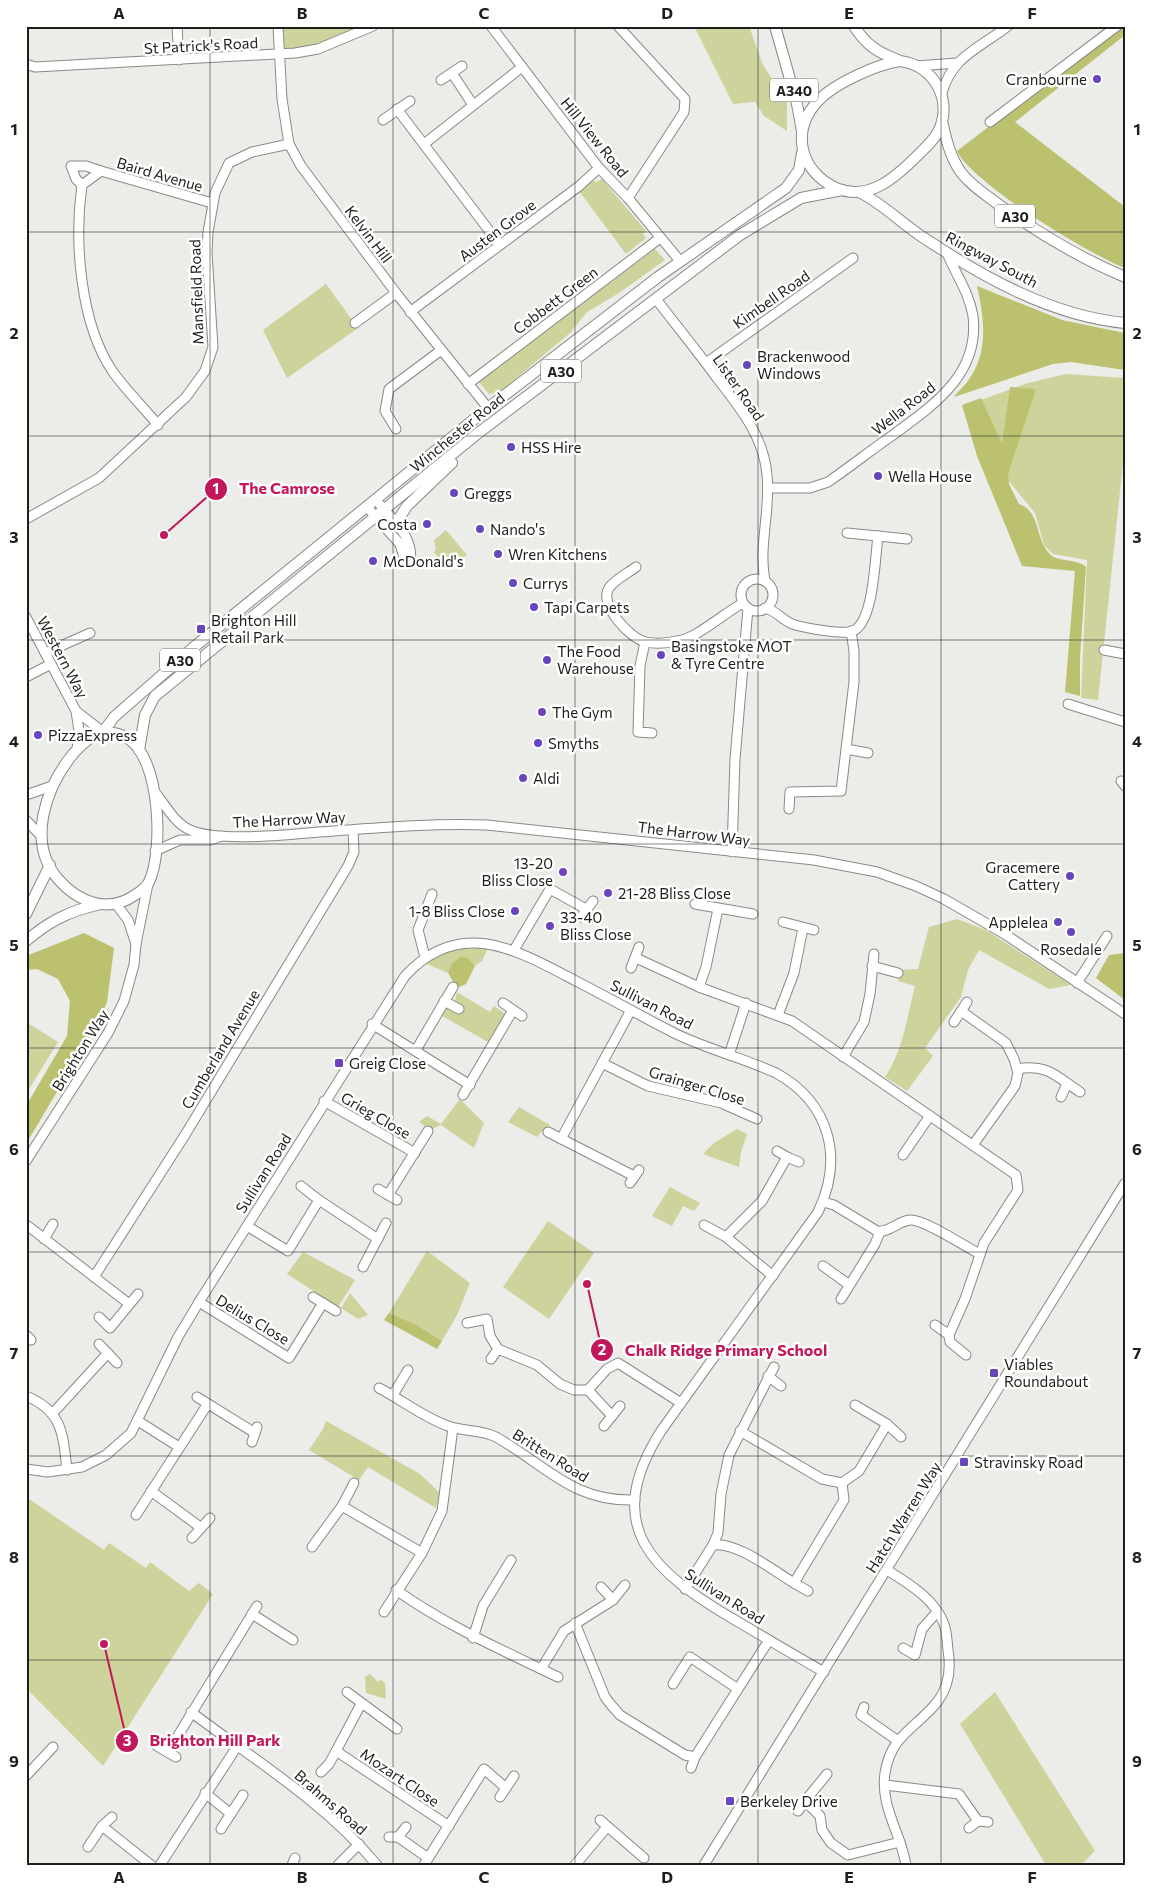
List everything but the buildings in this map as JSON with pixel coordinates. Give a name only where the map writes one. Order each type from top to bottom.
[{"type":"main road","name":"A340","points":[[775,26],[797,104],[802,130]]},
{"type":"main road","points":[[854,26],[866,43],[873,49],[926,71],[936,82],[942,93],[942,120],[934,138],[893,179],[872,190],[859,192],[842,190],[824,180],[808,163],[802,153],[802,130],[813,108],[825,95],[872,68],[900,61]]},
{"type":"main road","name":"A30","points":[[942,120],[952,157],[962,174],[984,194],[1046,236],[1125,277]]},
{"type":"main road","name":"Winchester Road","points":[[103,732],[114,717],[194,647],[488,408],[680,261],[786,188],[799,170],[802,153]]},
{"type":"main road","name":"Winchester Road","points":[[139,750],[145,715],[155,696],[478,434],[740,235],[787,205],[820,193],[842,190]]},
{"type":"main road","name":"Ringway South","points":[[859,192],[880,203],[905,225],[974,269],[1037,300],[1076,313],[1125,323]]},
{"type":"main road","points":[[396,523],[407,506],[464,451],[478,434]]},
{"type":"main road","points":[[103,732],[123,735],[130,739],[139,750]]},
{"type":"main road","name":"A30","points":[[97,905],[66,887],[50,865],[42,837],[45,805],[52,786],[77,750],[90,738],[103,732]]},
{"type":"main road","name":"A30","points":[[139,750],[154,791],[158,819],[155,852],[148,884]]},
{"type":"main road","points":[[26,914],[50,865]]},
{"type":"main road","points":[[26,941],[53,920],[77,909],[128,901],[148,884]]},
{"type":"street","points":[[177,26],[179,60]]},
{"type":"street","name":"Kelvin Hill","points":[[278,26],[282,99],[289,144],[301,166],[440,351],[488,408]]},
{"type":"street","name":"St Patrick's Road","points":[[26,64],[35,67],[280,54],[318,48],[373,26]]},
{"type":"street","points":[[618,26],[685,99],[684,112],[628,198]]},
{"type":"street","points":[[990,122],[1117,26]]},
{"type":"street","name":"Hill View Road","points":[[492,27],[599,168],[628,198],[680,261]]},
{"type":"street","points":[[942,93],[950,73],[957,63],[1006,27]]},
{"type":"street","points":[[917,66],[957,63]]},
{"type":"street","points":[[441,80],[462,66]]},
{"type":"street","points":[[424,144],[522,67]]},
{"type":"street","points":[[452,73],[473,105]]},
{"type":"street","points":[[383,120],[410,102]]},
{"type":"street","points":[[397,109],[500,245]]},
{"type":"street","name":"Mansfield Road","points":[[26,520],[99,478],[186,397],[205,371],[213,347],[207,253],[212,203],[229,164],[252,152],[289,144]]},
{"type":"street","name":"Baird Avenue","points":[[158,425],[113,371],[88,314],[78,254],[82,185],[76,179],[71,166],[86,166],[212,203]]},
{"type":"street","name":"Austen Grove","points":[[410,312],[599,168]]},
{"type":"street","name":"Baird Avenue","points":[[82,185],[101,171]]},
{"type":"street","name":"Cobbett Green","points":[[468,384],[660,238]]},
{"type":"street","name":"Wella Road","points":[[768,488],[810,488],[824,484],[935,404],[960,376],[969,358],[973,340],[969,299],[947,253]]},
{"type":"street","name":"Kimbell Road","points":[[706,363],[853,258]]},
{"type":"street","points":[[355,323],[396,294]]},
{"type":"street","name":"Lister Road","points":[[656,299],[750,423],[764,456],[768,488],[762,564],[765,581]]},
{"type":"street","points":[[396,429],[385,411],[389,389],[440,351]]},
{"type":"street","points":[[367,507],[381,514],[396,523],[410,542],[407,563],[400,544],[381,514],[376,500]]},
{"type":"street","points":[[847,533],[907,538]]},
{"type":"street","points":[[741,592],[758,608],[793,625],[851,631],[860,626],[867,612],[878,536]]},
{"type":"street","name":"Lister Road","points":[[751,580],[762,564]]},
{"type":"street","points":[[636,567],[609,587],[606,595],[606,604],[628,632],[645,642],[678,642],[691,637],[732,609],[745,584],[751,580],[765,581],[772,588],[772,598],[758,608],[747,623],[735,759],[732,852]]},
{"type":"street","points":[[732,609],[758,608]]},
{"type":"street","name":"Western Way","points":[[26,617],[76,711],[79,731],[77,750]]},
{"type":"street","points":[[789,809],[790,792],[842,791],[854,675],[854,651],[851,631]]},
{"type":"street","points":[[45,653],[90,633]]},
{"type":"street","points":[[645,642],[640,666],[638,732],[652,733]]},
{"type":"street","points":[[1104,650],[1125,654]]},
{"type":"street","points":[[26,677],[51,664]]},
{"type":"street","points":[[1068,704],[1125,722]]},
{"type":"street","name":"Western Way","points":[[76,711],[103,732]]},
{"type":"street","points":[[846,750],[868,752]]},
{"type":"street","points":[[26,795],[52,786]]},
{"type":"street","name":"The Harrow Way","points":[[154,791],[180,825],[194,831],[221,836],[434,824],[487,824],[840,864],[877,872],[916,886],[979,918],[1125,1014]]},
{"type":"street","points":[[26,820],[42,837]]},
{"type":"street","name":"Cumberland Avenue","points":[[94,1277],[185,1134],[348,866],[354,852],[353,830]]},
{"type":"street","name":"The Harrow Way","points":[[155,852],[180,840],[211,840],[221,836]]},
{"type":"street","name":"Brighton Way","points":[[26,1161],[118,1014],[132,973],[148,884]]},
{"type":"street","points":[[514,950],[550,889],[586,910]]},
{"type":"street","points":[[425,956],[418,930],[432,894]]},
{"type":"street","points":[[581,917],[593,901]]},
{"type":"street","name":"Brighton Way","points":[[116,904],[128,920],[136,944]]},
{"type":"street","points":[[695,904],[753,914]]},
{"type":"street","points":[[699,987],[706,967],[718,909]]},
{"type":"street","points":[[784,922],[814,930]]},
{"type":"street","points":[[778,1015],[794,973],[802,928]]},
{"type":"street","points":[[1077,984],[1107,936]]},
{"type":"street","name":"Sullivan Road","points":[[26,1469],[48,1472],[82,1467],[106,1455],[124,1441],[138,1421],[178,1337],[199,1302],[372,1024],[404,976],[425,956],[454,945],[470,943],[496,944],[514,950],[673,1032],[766,1068],[790,1080],[813,1105],[826,1129],[831,1151],[829,1184],[823,1202],[811,1224],[748,1312],[729,1333],[648,1452],[640,1472],[634,1500],[637,1524],[647,1550],[657,1564],[685,1589],[824,1672]]},
{"type":"street","points":[[631,968],[639,947]]},
{"type":"street","points":[[843,1056],[864,1022],[870,994],[874,954]]},
{"type":"street","points":[[636,958],[699,987],[778,1015],[792,1022],[1016,1175],[1018,1190],[980,1254],[965,1299],[949,1335],[950,1342],[966,1355]]},
{"type":"street","points":[[872,966],[898,972]]},
{"type":"street","points":[[416,1050],[453,987]]},
{"type":"street","points":[[444,1001],[459,1009]]},
{"type":"street","points":[[503,1002],[522,1016]]},
{"type":"street","points":[[954,1022],[967,1002]]},
{"type":"street","points":[[729,1055],[746,1003]]},
{"type":"street","points":[[463,1095],[513,1010]]},
{"type":"street","points":[[561,1139],[631,1010]]},
{"type":"street","points":[[961,1011],[1006,1043],[1017,1069],[1015,1086],[973,1145]]},
{"type":"street","points":[[372,1024],[470,1084]]},
{"type":"street","name":"Grainger Close","points":[[602,1063],[648,1086],[721,1103],[757,1119]]},
{"type":"street","points":[[1017,1069],[1038,1067],[1051,1071],[1080,1092]]},
{"type":"street","points":[[1061,1097],[1067,1084]]},
{"type":"street","name":"Grieg Close","points":[[324,1101],[415,1153]]},
{"type":"street","points":[[903,1155],[929,1117]]},
{"type":"street","name":"Grieg Close","points":[[388,1195],[428,1131]]},
{"type":"street","points":[[548,1132],[635,1177]]},
{"type":"street","points":[[777,1150],[799,1162]]},
{"type":"street","points":[[726,1237],[762,1200],[787,1157]]},
{"type":"street","name":"Hatch Warren Way","points":[[704,1865],[1125,1183]]},
{"type":"street","points":[[301,1186],[378,1239]]},
{"type":"street","points":[[378,1189],[397,1200]]},
{"type":"street","points":[[247,1226],[292,1253],[319,1200]]},
{"type":"street","points":[[823,1202],[834,1206],[873,1230],[880,1232],[902,1222],[920,1221],[980,1254]]},
{"type":"street","points":[[363,1267],[386,1223]]},
{"type":"street","points":[[44,1239],[53,1224]]},
{"type":"street","points":[[704,1225],[726,1237],[773,1276]]},
{"type":"street","points":[[28,1226],[128,1303]]},
{"type":"street","points":[[841,1298],[848,1284],[875,1244],[880,1232]]},
{"type":"street","points":[[823,1266],[848,1284]]},
{"type":"street","points":[[98,1317],[110,1328],[128,1303],[138,1294]]},
{"type":"street","points":[[314,1297],[336,1311]]},
{"type":"street","name":"Delius Close","points":[[199,1302],[289,1358],[323,1303]]},
{"type":"street","points":[[467,1323],[487,1319],[490,1336],[498,1349],[537,1365],[560,1384],[574,1390],[588,1390],[612,1416]]},
{"type":"street","points":[[935,1325],[949,1335]]},
{"type":"street","points":[[99,1344],[117,1363]]},
{"type":"street","points":[[491,1360],[498,1349]]},
{"type":"street","points":[[53,1413],[108,1354]]},
{"type":"street","points":[[588,1390],[607,1369],[618,1363],[681,1403]]},
{"type":"street","points":[[685,1589],[713,1545],[718,1533],[724,1472],[729,1455],[774,1367]]},
{"type":"street","points":[[393,1395],[408,1370]]},
{"type":"street","points":[[768,1376],[781,1386]]},
{"type":"street","name":"Britten Road","points":[[379,1388],[422,1414],[453,1428],[482,1432],[495,1437],[556,1478],[589,1495],[613,1501],[634,1500]]},
{"type":"street","points":[[26,1396],[39,1401],[53,1413],[63,1437],[67,1470]]},
{"type":"street","points":[[196,1397],[255,1434]]},
{"type":"street","points":[[136,1515],[207,1405]]},
{"type":"street","points":[[855,1405],[887,1424],[901,1437]]},
{"type":"street","points":[[604,1426],[620,1406]]},
{"type":"street","points":[[138,1421],[179,1447]]},
{"type":"street","points":[[740,1431],[822,1479],[842,1483],[859,1472],[887,1424]]},
{"type":"street","points":[[384,1612],[396,1590],[422,1553],[442,1511],[453,1428]]},
{"type":"street","points":[[312,1547],[342,1506],[354,1483]]},
{"type":"street","points":[[794,1583],[844,1500],[842,1483]]},
{"type":"street","points":[[151,1492],[200,1527]]},
{"type":"street","points":[[342,1506],[422,1553]]},
{"type":"street","points":[[192,1538],[210,1518]]},
{"type":"street","points":[[713,1545],[720,1544],[734,1547],[808,1591]]},
{"type":"street","points":[[473,1638],[483,1606],[511,1560]]},
{"type":"street","points":[[887,1570],[920,1592],[937,1612],[944,1624],[949,1658],[948,1681],[944,1691],[932,1708],[908,1728],[898,1741],[887,1768],[885,1785],[888,1814],[900,1842],[906,1865]]},
{"type":"street","points":[[541,1669],[564,1630],[613,1600],[626,1585]]},
{"type":"street","points":[[601,1587],[613,1600]]},
{"type":"street","points":[[396,1590],[428,1613],[473,1638],[500,1648],[558,1677]]},
{"type":"street","points":[[168,1752],[254,1610],[293,1640]]},
{"type":"street","points":[[904,1648],[915,1655],[922,1629],[937,1612]]},
{"type":"street","points":[[575,1624],[605,1697],[620,1715],[685,1755],[695,1757]]},
{"type":"street","points":[[691,1768],[695,1757],[769,1640]]},
{"type":"street","points":[[673,1684],[690,1657],[738,1689]]},
{"type":"street","points":[[347,1692],[397,1729]]},
{"type":"street","points":[[321,1772],[330,1764],[361,1704]]},
{"type":"street","points":[[853,1723],[862,1711],[898,1741]]},
{"type":"street","name":"Brahms Road","points":[[191,1712],[319,1806],[359,1844],[377,1865]]},
{"type":"street","points":[[160,1865],[205,1793],[238,1745]]},
{"type":"street","points":[[157,1746],[176,1757]]},
{"type":"street","points":[[26,1776],[53,1747]]},
{"type":"street","name":"Mozart Close","points":[[336,1750],[449,1826]]},
{"type":"street","name":"Mozart Close","points":[[406,1827],[393,1837],[426,1861],[484,1769],[506,1788]]},
{"type":"street","points":[[798,1811],[827,1774]]},
{"type":"street","points":[[500,1797],[514,1776]]},
{"type":"street","points":[[885,1785],[959,1794],[978,1821]]},
{"type":"street","points":[[205,1793],[231,1814]]},
{"type":"street","points":[[221,1829],[243,1795]]},
{"type":"street","points":[[805,1801],[820,1816],[822,1830],[831,1843],[848,1860],[900,1842]]},
{"type":"street","points":[[88,1847],[102,1826],[112,1817]]},
{"type":"street","points":[[969,1828],[978,1821],[988,1822]]},
{"type":"street","points":[[575,1865],[603,1823],[644,1858]]},
{"type":"street","points":[[102,1826],[152,1865]]},
{"type":"street","points":[[338,1865],[359,1844]]},
{"type":"green space","points":[[282,26],[365,26],[321,45],[283,51]]},
{"type":"green space","points":[[694,26],[749,26],[763,65],[787,102],[787,131],[764,116],[755,102],[733,104]]},
{"type":"green space","points":[[1120,26],[1125,26],[1125,35],[1015,122],[1125,207],[1125,268],[1108,261],[1060,234],[1008,199],[967,165],[957,151]]},
{"type":"green space","points":[[602,179],[646,231],[643,234],[646,238],[626,254],[579,191],[593,180],[596,182]]},
{"type":"green space","points":[[655,249],[665,260],[619,293],[587,312],[570,333],[501,391],[489,394],[478,381]]},
{"type":"green space","points":[[326,284],[358,328],[287,378],[263,330]]},
{"type":"green space","points":[[977,286],[1062,320],[1125,333],[1125,370],[1071,362],[1053,364],[954,397],[967,382],[980,357],[983,322]]},
{"type":"green space","points":[[1066,374],[1125,378],[1125,444],[1098,700],[1081,698],[1087,560],[1053,554],[1044,545],[1035,513],[1007,479],[981,400],[1028,383]]},
{"type":"green space","points":[[1010,387],[1036,389],[1008,474],[1009,484],[1019,504],[1031,512],[1048,552],[1056,558],[1077,562],[1086,567],[1080,658],[1080,696],[1065,692],[1075,571],[1022,566],[977,456],[962,405],[981,398],[1002,444]]},
{"type":"green space","points":[[446,530],[467,555],[446,568],[434,552],[436,549],[434,540]]},
{"type":"green space","points":[[957,919],[986,930],[1071,985],[1049,989],[979,950],[968,970],[961,997],[925,1048],[933,1056],[907,1091],[885,1077],[900,1045],[915,986],[898,981],[900,970],[918,969],[929,927]]},
{"type":"green space","points":[[84,933],[114,948],[107,1002],[99,1021],[26,1144],[26,1106],[67,1036],[70,1001],[58,979],[37,969],[26,970],[26,956]]},
{"type":"green space","points":[[488,948],[482,961],[475,966],[468,958],[452,963],[448,973],[425,963],[453,949]]},
{"type":"green space","points":[[1125,953],[1125,1000],[1096,978],[1109,955]]},
{"type":"green space","points":[[461,957],[468,958],[475,966],[466,984],[457,988],[448,973],[452,963]]},
{"type":"green space","points":[[457,992],[490,1012],[494,1006],[505,1014],[506,1018],[490,1043],[442,1016],[447,1007],[460,1015],[464,1009],[455,1001]]},
{"type":"green space","points":[[26,1022],[58,1042],[26,1094]]},
{"type":"green space","points":[[460,1099],[484,1123],[474,1148],[441,1125],[430,1130],[419,1122],[427,1116],[441,1124]]},
{"type":"green space","points":[[519,1107],[550,1125],[548,1132],[541,1132],[537,1137],[508,1122]]},
{"type":"green space","points":[[737,1129],[747,1134],[741,1152],[739,1167],[703,1154],[714,1143]]},
{"type":"green space","points":[[670,1187],[700,1203],[694,1211],[683,1206],[672,1226],[652,1216]]},
{"type":"green space","points":[[548,1221],[594,1253],[549,1319],[503,1287]]},
{"type":"green space","points":[[427,1251],[470,1283],[457,1315],[442,1341],[415,1324],[389,1313]]},
{"type":"green space","points":[[303,1252],[355,1280],[338,1307],[287,1274]]},
{"type":"green space","points":[[350,1293],[368,1315],[358,1319],[341,1308]]},
{"type":"green space","points":[[389,1313],[415,1324],[442,1341],[437,1349],[384,1320]]},
{"type":"green space","points":[[326,1421],[420,1474],[440,1493],[436,1508],[368,1467],[359,1480],[309,1450]]},
{"type":"green space","points":[[26,1497],[104,1550],[109,1543],[146,1568],[150,1562],[189,1591],[199,1583],[213,1594],[103,1766],[26,1688]]},
{"type":"green space","points":[[370,1674],[378,1682],[380,1679],[385,1683],[386,1699],[366,1693],[365,1677]]},
{"type":"green space","points":[[995,1692],[1095,1851],[1081,1865],[1046,1865],[960,1724]]},
{"type":"place","name":"Cranbourne","points":[[1097,79]]},
{"type":"place","name":"Brackenwood Windows","points":[[747,365]]},
{"type":"place","name":"HSS Hire","points":[[511,447]]},
{"type":"place","name":"Wella House","points":[[878,476]]},
{"type":"place","name":"Greggs","points":[[454,493]]},
{"type":"place","name":"Costa","points":[[427,524]]},
{"type":"place","name":"Nando's","points":[[480,529]]},
{"type":"place","name":"The Camrose","points":[[164,535]]},
{"type":"place","name":"Wren Kitchens","points":[[498,554]]},
{"type":"place","name":"McDonald's","points":[[373,561]]},
{"type":"place","name":"Currys","points":[[513,583]]},
{"type":"place","name":"Tapi Carpets","points":[[534,607]]},
{"type":"place","name":"Brighton Hill Retail Park","points":[[201,629]]},
{"type":"place","name":"Basingstoke MOT & Tyre Centre","points":[[661,655]]},
{"type":"place","name":"The Food Warehouse","points":[[547,660]]},
{"type":"place","name":"The Gym","points":[[542,712]]},
{"type":"place","name":"PizzaExpress","points":[[38,735]]},
{"type":"place","name":"Smyths","points":[[538,743]]},
{"type":"place","name":"Aldi","points":[[523,778]]},
{"type":"place","name":"13-20 Bliss Close","points":[[563,872]]},
{"type":"place","name":"Gracemere Cattery","points":[[1070,876]]},
{"type":"place","name":"21-28 Bliss Close","points":[[608,893]]},
{"type":"place","name":"1-8 Bliss Close","points":[[515,911]]},
{"type":"place","name":"Applelea","points":[[1058,922]]},
{"type":"place","name":"33-40 Bliss Close","points":[[550,926]]},
{"type":"place","name":"Rosedale","points":[[1071,932]]},
{"type":"place","name":"Greig Close","points":[[339,1063]]},
{"type":"place","name":"Chalk Ridge Primary School","points":[[587,1284]]},
{"type":"place","name":"Viables Roundabout","points":[[994,1373]]},
{"type":"place","name":"Stravinsky Road","points":[[964,1462]]},
{"type":"place","name":"Brighton Hill Park","points":[[104,1644]]},
{"type":"place","name":"Berkeley Drive","points":[[730,1801]]}]
